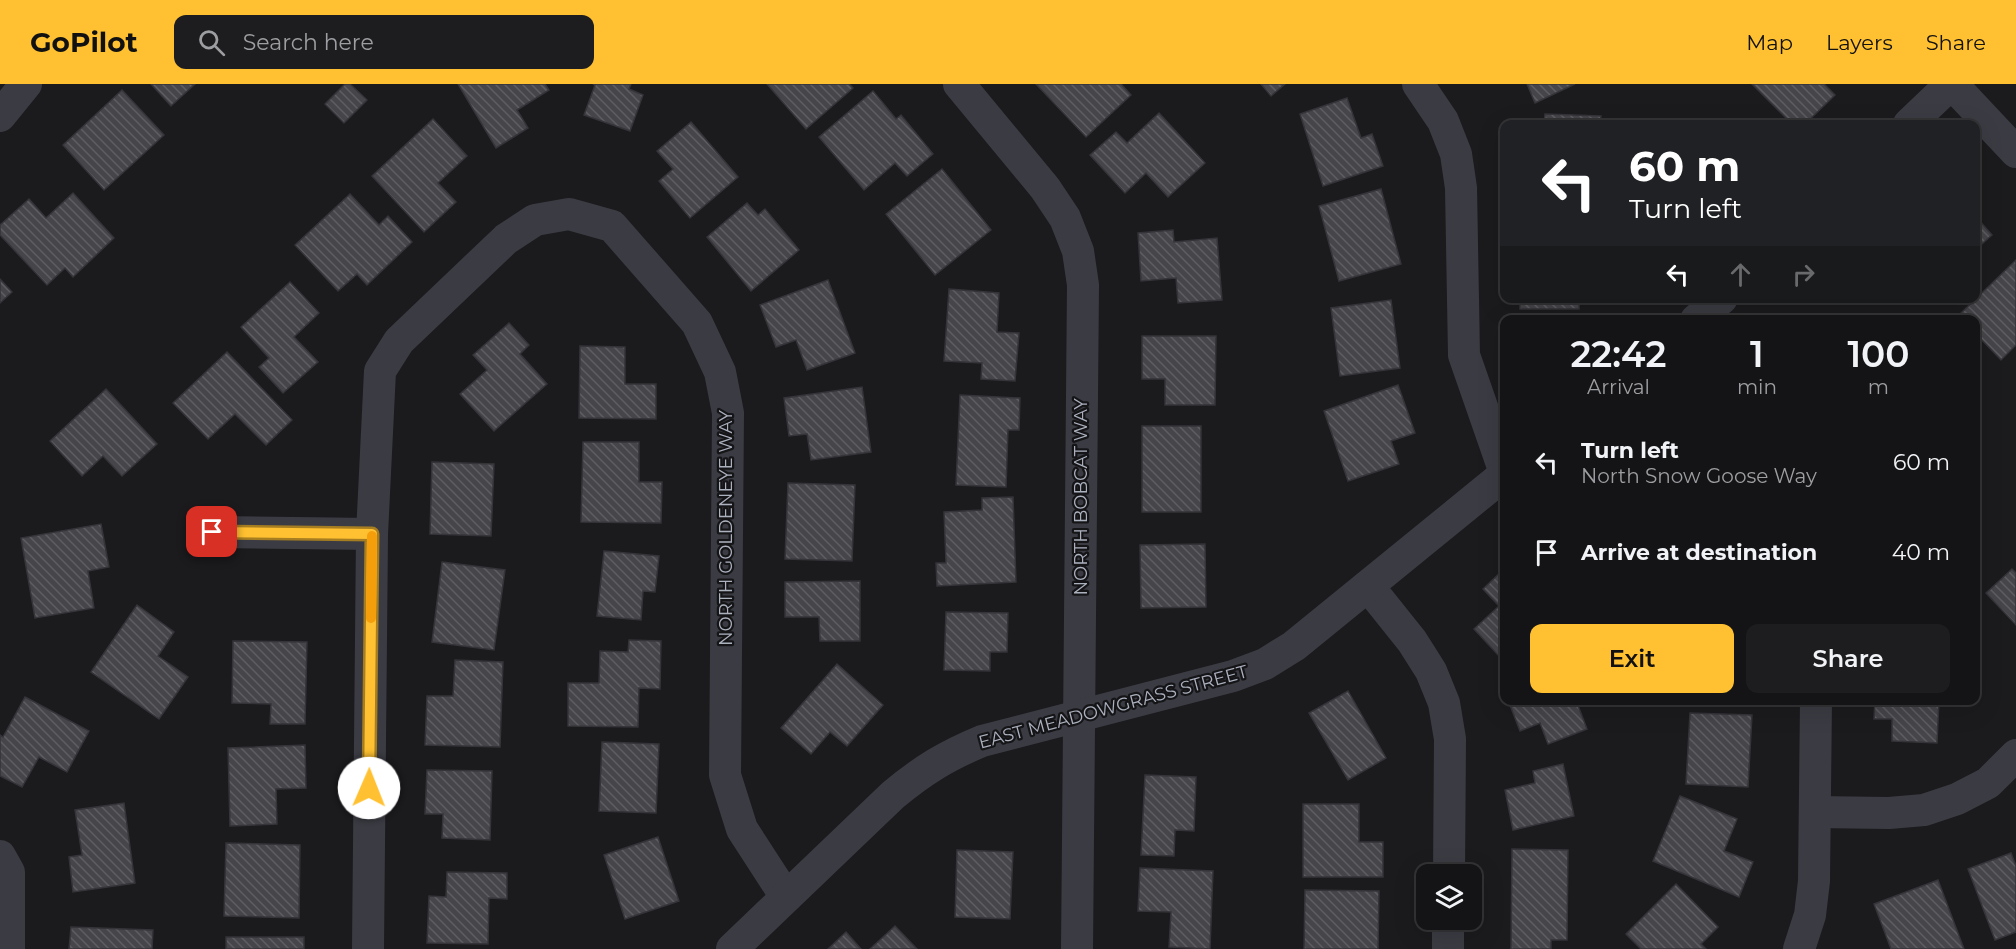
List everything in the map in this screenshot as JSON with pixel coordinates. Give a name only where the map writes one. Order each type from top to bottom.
[{"type":"street","points":[[0,116],[26,84]]},
{"type":"street","name":"NORTH BOBCAT WAY","points":[[959,84],[1046,188],[1065,218],[1078,251],[1083,285],[1077,949]]},
{"type":"street","points":[[1418,84],[1443,121],[1456,154],[1461,188],[1464,355],[1500,458]]},
{"type":"street","points":[[1913,120],[1952,84],[2016,152]]},
{"type":"street","name":"NORTH GOLDENEYE WAY","points":[[372,534],[380,371],[399,341],[506,239],[535,220],[568,214],[612,226],[697,323],[720,372],[728,413],[725,774],[742,829],[786,897]]},
{"type":"street","points":[[1702,315],[1716,303]]},
{"type":"street","name":"EAST MEADOWGRASS STREET","points":[[732,949],[894,795],[921,772],[950,754],[982,741],[1233,676],[1265,664],[1294,646],[1500,478]]},
{"type":"street","points":[[212,532],[372,534],[368,949]]},
{"type":"street","points":[[1368,586],[1412,640],[1431,670],[1444,704],[1450,739],[1449,864]]},
{"type":"street","points":[[1799,949],[1810,915],[1814,881],[1816,705]]},
{"type":"street","points":[[1815,812],[1889,813],[1924,810],[1957,799],[1988,783],[2016,755]]},
{"type":"street","points":[[0,856],[9,872],[9,949]]},
{"type":"street","points":[[1448,930],[1448,949]]},
{"type":"building","points":[[151,84],[195,84],[171,106]]},
{"type":"building","points":[[345,84],[350,84],[367,100],[344,123],[325,104]]},
{"type":"building","points":[[458,84],[545,84],[549,90],[517,110],[528,128],[496,148]]},
{"type":"building","points":[[593,84],[631,84],[629,89],[643,95],[630,131],[584,115],[595,85]]},
{"type":"building","points":[[767,84],[849,84],[853,88],[806,129]]},
{"type":"building","points":[[1036,84],[1121,84],[1131,95],[1086,137]]},
{"type":"building","points":[[1261,84],[1285,84],[1271,96]]},
{"type":"building","points":[[1527,84],[1575,84],[1535,103]]},
{"type":"building","points":[[1752,84],[1824,84],[1835,95],[1809,120],[1788,120]]},
{"type":"building","points":[[122,90],[164,135],[104,190],[63,145]]},
{"type":"building","points":[[873,91],[896,119],[901,115],[933,154],[907,176],[895,163],[864,190],[819,137]]},
{"type":"building","points":[[1347,98],[1361,138],[1372,134],[1383,166],[1323,186],[1300,114]]},
{"type":"building","points":[[1159,113],[1205,163],[1168,197],[1146,173],[1125,193],[1090,155],[1116,132],[1127,143]]},
{"type":"building","points":[[1545,114],[1601,116],[1600,120],[1544,120]]},
{"type":"building","points":[[433,119],[467,156],[438,183],[456,202],[424,232],[372,176]]},
{"type":"building","points":[[691,122],[738,177],[690,218],[659,181],[673,169],[657,151]]},
{"type":"building","points":[[942,169],[991,230],[935,275],[886,214]]},
{"type":"building","points":[[1381,189],[1401,264],[1339,281],[1319,206]]},
{"type":"building","points":[[73,193],[114,238],[73,277],[65,268],[47,285],[0,235],[0,225],[29,199],[46,218]]},
{"type":"building","points":[[350,194],[379,225],[388,216],[412,242],[367,285],[357,274],[338,291],[295,245]]},
{"type":"building","points":[[747,203],[758,215],[765,209],[799,250],[751,291],[707,237]]},
{"type":"building","points":[[1980,222],[1992,235],[1980,246]]},
{"type":"building","points":[[1173,230],[1174,242],[1217,238],[1222,300],[1178,303],[1176,278],[1141,281],[1138,233]]},
{"type":"building","points":[[2016,260],[2016,345],[2001,360],[1980,338],[1980,315],[1959,315],[1971,303],[1980,303],[1980,295]]},
{"type":"building","points":[[0,279],[12,292],[0,303]]},
{"type":"building","points":[[828,280],[855,353],[807,370],[796,340],[776,347],[760,305]]},
{"type":"building","points":[[290,282],[319,313],[294,337],[318,362],[283,393],[259,367],[269,358],[241,327]]},
{"type":"building","points":[[949,289],[999,293],[997,332],[1019,333],[1015,381],[981,379],[982,363],[944,361]]},
{"type":"building","points":[[1391,300],[1400,368],[1340,376],[1331,308]]},
{"type":"building","points":[[1520,303],[1579,303],[1579,309],[1520,309]]},
{"type":"building","points":[[509,323],[529,345],[520,354],[547,384],[494,431],[460,394],[487,370],[473,355]]},
{"type":"building","points":[[1142,336],[1216,336],[1215,405],[1165,405],[1165,379],[1142,379]]},
{"type":"building","points":[[580,346],[625,347],[625,384],[656,384],[656,419],[579,418]]},
{"type":"building","points":[[227,352],[292,420],[266,445],[235,414],[208,439],[173,403]]},
{"type":"building","points":[[1398,385],[1415,433],[1391,441],[1399,464],[1348,481],[1324,411]]},
{"type":"building","points":[[862,387],[871,452],[811,460],[807,434],[789,436],[784,398]]},
{"type":"building","points":[[106,389],[157,444],[122,476],[103,456],[82,476],[50,441]]},
{"type":"building","points":[[960,395],[1020,398],[1019,430],[1008,430],[1006,487],[956,485]]},
{"type":"building","points":[[1142,426],[1201,426],[1201,512],[1142,512]]},
{"type":"building","points":[[583,442],[639,442],[639,482],[662,482],[661,523],[581,522]]},
{"type":"building","points":[[432,462],[494,464],[491,536],[430,534]]},
{"type":"building","points":[[788,483],[855,485],[852,561],[785,559]]},
{"type":"building","points":[[1013,497],[1016,582],[937,586],[936,563],[946,563],[944,512],[982,510],[982,498]]},
{"type":"building","points":[[101,524],[109,567],[88,571],[94,608],[35,618],[21,538]]},
{"type":"building","points":[[1205,544],[1206,607],[1141,608],[1140,545]]},
{"type":"building","points":[[604,551],[659,556],[655,592],[643,591],[641,620],[597,616]]},
{"type":"building","points":[[442,562],[505,570],[494,650],[432,642]]},
{"type":"building","points":[[2012,569],[2016,573],[2016,625],[1986,593]]},
{"type":"building","points":[[1500,573],[1499,656],[1474,629],[1499,606],[1483,589]]},
{"type":"building","points":[[860,581],[860,641],[820,641],[819,617],[785,617],[785,582]]},
{"type":"building","points":[[137,605],[174,632],[158,656],[188,677],[159,719],[91,672]]},
{"type":"building","points":[[946,612],[1008,613],[1007,652],[990,652],[990,671],[944,670]]},
{"type":"building","points":[[629,640],[661,641],[660,689],[639,688],[638,727],[568,726],[568,683],[599,683],[600,651],[628,652]]},
{"type":"building","points":[[233,641],[307,642],[305,724],[270,724],[271,704],[232,703]]},
{"type":"building","points":[[455,660],[503,662],[500,747],[425,745],[427,696],[453,696]]},
{"type":"building","points":[[837,664],[883,705],[847,746],[830,732],[811,754],[781,728]]},
{"type":"building","points":[[1348,691],[1386,758],[1348,780],[1309,713]]},
{"type":"building","points":[[25,697],[89,731],[67,772],[39,757],[22,787],[0,776],[0,735],[3,737]]},
{"type":"building","points":[[1510,705],[1578,705],[1587,729],[1548,744],[1540,723],[1520,731]]},
{"type":"building","points":[[1875,705],[1939,705],[1937,743],[1892,741],[1892,719],[1874,719]]},
{"type":"building","points":[[1690,713],[1752,715],[1748,787],[1686,784]]},
{"type":"building","points":[[602,742],[659,744],[656,813],[599,811]]},
{"type":"building","points":[[305,745],[306,788],[276,789],[277,824],[230,826],[228,748]]},
{"type":"building","points":[[1563,764],[1574,816],[1513,830],[1505,790],[1535,783],[1533,771]]},
{"type":"building","points":[[427,770],[492,771],[490,840],[442,838],[443,814],[425,814]]},
{"type":"building","points":[[1145,775],[1196,777],[1194,831],[1175,830],[1174,856],[1141,855]]},
{"type":"building","points":[[1680,796],[1737,819],[1724,851],[1753,862],[1739,897],[1653,861]]},
{"type":"building","points":[[124,803],[135,883],[73,892],[69,857],[82,855],[75,810]]},
{"type":"building","points":[[1303,804],[1359,804],[1359,842],[1383,842],[1383,877],[1303,877]]},
{"type":"building","points":[[658,837],[679,901],[625,919],[604,855]]},
{"type":"building","points":[[226,843],[300,845],[299,918],[224,916]]},
{"type":"building","points":[[1512,849],[1568,850],[1567,940],[1551,940],[1551,949],[1511,949]]},
{"type":"building","points":[[957,850],[1013,852],[1010,919],[955,917]]},
{"type":"building","points":[[2011,853],[2016,866],[2016,932],[1995,940],[1968,869]]},
{"type":"building","points":[[1140,868],[1213,871],[1210,949],[1169,947],[1171,912],[1138,911]]},
{"type":"building","points":[[447,872],[507,873],[507,899],[489,898],[488,944],[427,943],[429,896],[446,897]]},
{"type":"building","points":[[1938,880],[1964,949],[1891,949],[1874,904]]},
{"type":"building","points":[[1676,884],[1718,927],[1701,944],[1706,949],[1641,949],[1626,934]]},
{"type":"building","points":[[1305,890],[1379,891],[1378,949],[1304,949]]},
{"type":"building","points":[[895,926],[917,949],[870,949]]},
{"type":"building","points":[[71,927],[153,930],[152,949],[69,949]]},
{"type":"building","points":[[846,932],[861,949],[828,949]]},
{"type":"building","points":[[226,937],[304,937],[304,949],[226,949]]},
{"type":"slow traffic","points":[[371,618],[372,536]]},
{"type":"route","points":[[212,532],[372,534],[369,788]]}]
